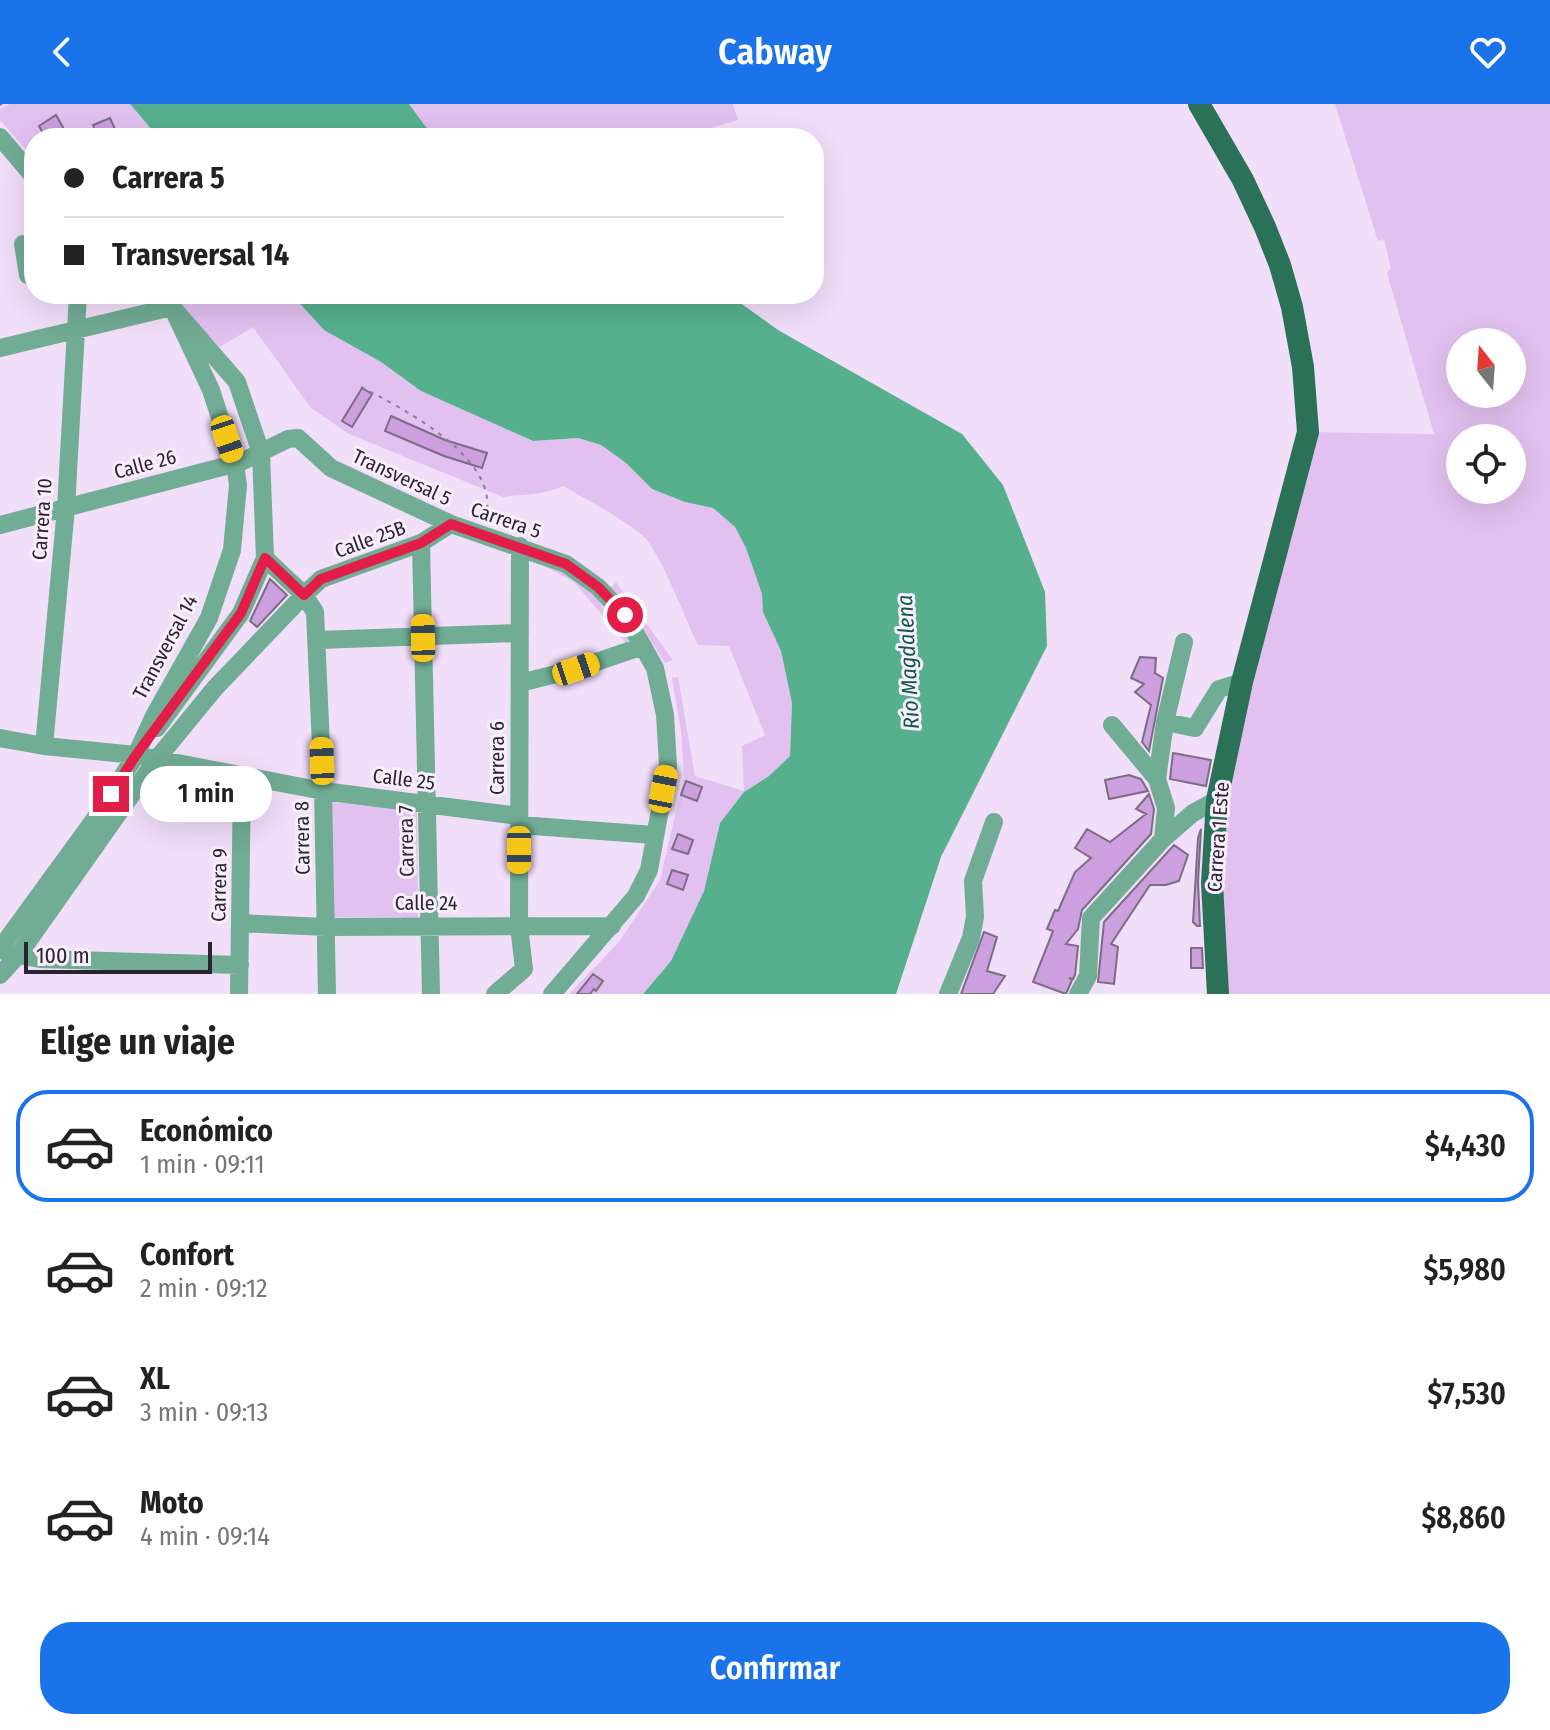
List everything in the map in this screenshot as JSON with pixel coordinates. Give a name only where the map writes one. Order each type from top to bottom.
[{"type":"main road","name":"Carrera 1 Este","points":[[1199,104],[1243,180],[1280,265],[1292,307],[1303,367],[1308,432],[1242,682],[1217,800],[1212,883],[1218,994]]},
{"type":"street","points":[[0,137],[24,165]]},
{"type":"street","points":[[23,244],[24,248]]},
{"type":"street","name":"Carrera 10","points":[[44,746],[66,508],[77,304]]},
{"type":"street","name":"Transversal 14","points":[[0,975],[6,952],[136,755],[154,716],[209,618],[232,550],[238,485],[235,464],[211,390],[168,304]]},
{"type":"street","points":[[0,348],[172,307],[237,382],[261,453],[265,558],[241,613],[136,755]]},
{"type":"street","name":"Calle 26","points":[[0,525],[235,464],[288,439],[298,438]]},
{"type":"street","name":"Transversal 5","points":[[298,438],[331,468],[451,524]]},
{"type":"street","name":"Carrera 5","points":[[451,524],[566,564],[598,587],[625,615],[655,668],[665,715],[668,766],[649,870],[636,896],[552,994]]},
{"type":"street","name":"Calle 25B","points":[[304,595],[321,579],[421,543],[451,524]]},
{"type":"street","name":"Carrera 7","points":[[421,543],[431,994]]},
{"type":"street","name":"Carrera 6","points":[[495,994],[524,969],[519,926],[520,546]]},
{"type":"street","name":"Carrera 8","points":[[265,558],[304,595],[315,612],[327,994]]},
{"type":"street","name":"Transversal 14","points":[[6,952],[215,688],[304,595]]},
{"type":"street","points":[[318,640],[520,633]]},
{"type":"street","points":[[1157,779],[1165,722],[1184,642]]},
{"type":"street","points":[[520,683],[576,669],[643,646]]},
{"type":"street","points":[[1165,722],[1195,728],[1219,689],[1242,682]]},
{"type":"street","points":[[1112,725],[1157,779],[1166,808],[1163,839]]},
{"type":"street","name":"Calle 25","points":[[0,738],[44,746],[136,755],[323,791],[427,803],[520,820],[654,835]]},
{"type":"street","name":"Carrera 9","points":[[239,994],[242,777]]},
{"type":"street","points":[[1078,994],[1088,976],[1091,918],[1163,839],[1193,813],[1217,800]]},
{"type":"street","points":[[948,994],[971,938],[975,917],[973,881],[994,822]]},
{"type":"street","name":"Calle 24","points":[[240,923],[326,927],[612,926]]},
{"type":"street","points":[[6,952],[40,959],[240,965]]},
{"type":"path","points":[[361,387],[390,401],[446,438],[470,463],[487,489],[488,511],[480,536]]},
{"type":"shaded area","points":[[10,104],[130,104],[150,128],[24,128],[24,148],[0,120],[0,109]]},
{"type":"shaded area","points":[[409,104],[733,104],[738,120],[711,128],[426,127]]},
{"type":"shaded area","points":[[1335,104],[1550,104],[1550,994],[1218,994],[1215,839],[1308,432],[1434,434],[1387,273],[1391,268],[1384,239],[1378,241]]},
{"type":"shaded area","points":[[176,304],[300,304],[324,330],[381,362],[421,391],[533,441],[578,438],[601,445],[626,463],[652,489],[685,502],[713,508],[735,527],[762,594],[763,612],[781,651],[792,703],[790,756],[769,776],[744,792],[720,823],[704,891],[671,961],[643,994],[569,994],[619,942],[660,880],[684,777],[681,730],[672,678],[678,677],[695,776],[744,791],[742,746],[765,735],[729,646],[698,645],[649,543],[613,515],[563,486],[539,493],[503,497],[349,434],[311,408],[253,327],[220,347]]},
{"type":"shaded area","points":[[529,554],[564,569],[596,593],[640,645],[631,649],[574,582],[528,561]]},
{"type":"shaded area","points":[[616,582],[673,660],[665,663],[627,604],[610,589]]},
{"type":"shaded area","points":[[329,802],[417,807],[418,918],[330,917]]},
{"type":"water","points":[[130,104],[409,104],[428,128],[150,128]]},
{"type":"water","name":"Río Magdalena","points":[[300,304],[742,304],[778,330],[962,434],[1003,485],[1045,592],[1047,646],[941,857],[896,994],[643,994],[671,961],[704,891],[720,823],[744,792],[769,776],[790,756],[792,703],[781,651],[763,612],[762,594],[746,548],[735,527],[713,508],[685,502],[652,489],[626,463],[601,445],[578,438],[533,441],[421,391],[381,362],[324,330]]},
{"type":"building","points":[[56,115],[63,128],[40,128]]},
{"type":"building","points":[[110,118],[114,128],[94,128],[93,125]]},
{"type":"building","points":[[362,388],[372,394],[352,427],[342,421]]},
{"type":"building","points":[[391,416],[445,440],[487,453],[482,468],[385,431]]},
{"type":"building","points":[[270,579],[287,595],[257,627],[250,621]]},
{"type":"building","points":[[1140,657],[1156,658],[1155,673],[1163,678],[1149,751],[1142,742],[1151,705],[1135,692],[1144,684],[1131,678]]},
{"type":"building","points":[[1173,753],[1211,760],[1206,786],[1170,779]]},
{"type":"building","points":[[1129,775],[1141,779],[1148,791],[1109,799],[1105,780]]},
{"type":"building","points":[[686,781],[702,787],[697,801],[681,795]]},
{"type":"building","points":[[1149,794],[1154,809],[1151,834],[1082,910],[1078,929],[1066,944],[1078,946],[1075,975],[1073,979],[1069,978],[1072,980],[1066,994],[1033,982],[1053,931],[1047,929],[1055,910],[1058,911],[1075,872],[1091,858],[1075,848],[1087,829],[1110,842],[1146,814],[1136,809]]},
{"type":"building","points":[[1201,829],[1198,882],[1200,926],[1197,926],[1193,922]]},
{"type":"building","points":[[678,834],[693,840],[688,854],[672,849]]},
{"type":"building","points":[[1174,845],[1188,855],[1179,881],[1150,885],[1111,944],[1118,947],[1114,984],[1098,982],[1104,922]]},
{"type":"building","points":[[672,870],[688,875],[683,890],[667,884]]},
{"type":"building","points":[[984,932],[997,937],[987,971],[1005,976],[993,994],[961,994]]},
{"type":"building","points":[[1191,948],[1202,948],[1203,968],[1191,968]]},
{"type":"building","points":[[593,974],[603,981],[596,991],[577,994]]},
{"type":"route","points":[[111,794],[136,755],[241,613],[265,558],[304,595],[321,579],[421,543],[451,524],[566,564],[598,587],[625,615]]}]
